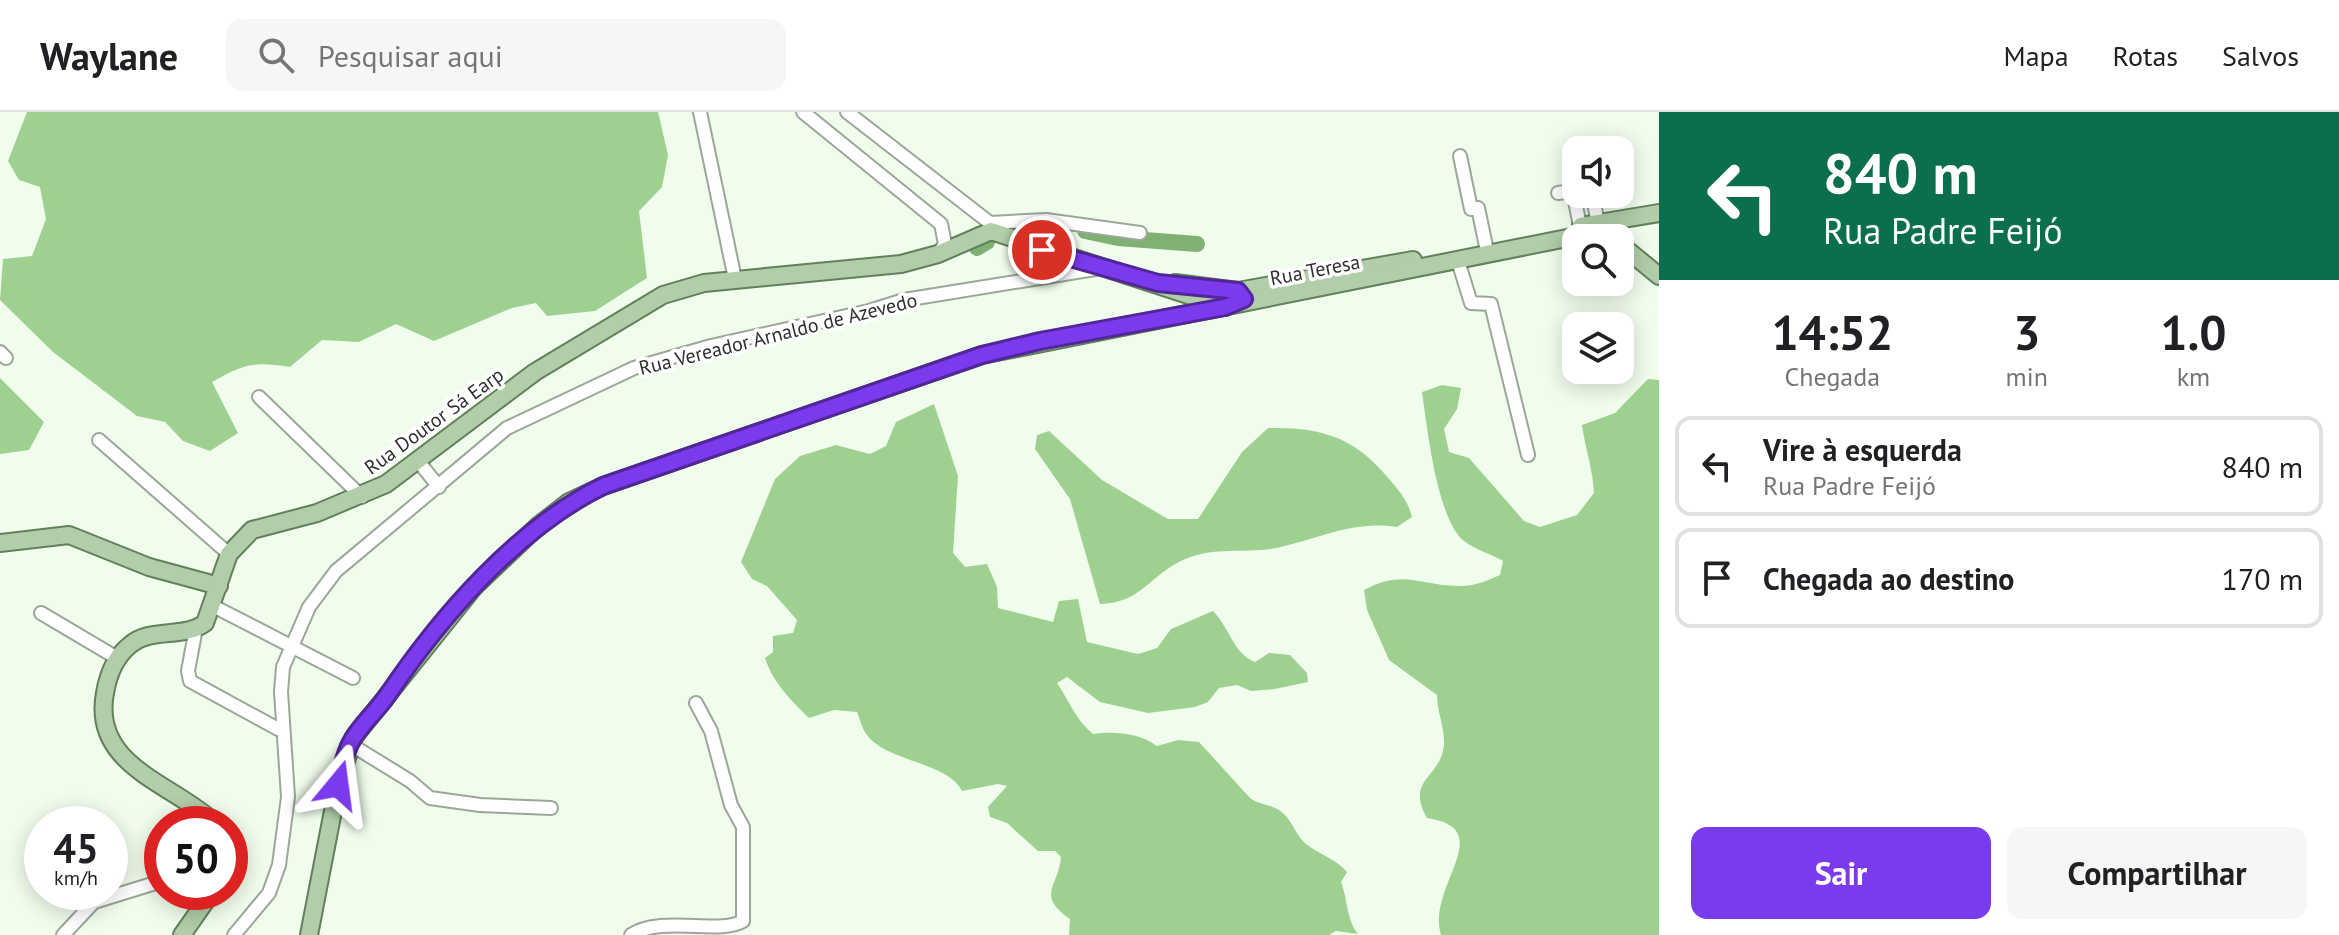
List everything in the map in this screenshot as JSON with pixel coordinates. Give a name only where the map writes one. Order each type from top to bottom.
[{"type":"main road","name":"Rua Teresa","points":[[1592,224],[1659,213]]},
{"type":"main road","points":[[1625,224],[1628,219]]},
{"type":"main road","name":"Rua Doutor Sá Earp","points":[[229,554],[252,530],[362,497],[418,461],[535,372],[663,295],[683,287],[735,279],[800,276],[901,264],[963,244],[991,227]]},
{"type":"main road","points":[[991,227],[1101,268],[1235,300]]},
{"type":"main road","name":"Rua Teresa","points":[[309,935],[338,785],[350,744],[474,587],[538,526],[581,497],[603,486],[982,355],[1562,230]]},
{"type":"main road","name":"Rua Teresa","points":[[1235,300],[1562,239]]},
{"type":"main road","points":[[1634,255],[1659,276]]},
{"type":"main road","points":[[0,543],[69,535],[149,567],[219,586]]},
{"type":"main road","points":[[189,806],[147,778],[112,743],[105,730],[103,703],[108,678],[117,658],[144,636],[196,628],[218,609],[219,586],[229,554]]},
{"type":"main road","points":[[182,935],[199,910]]},
{"type":"street","points":[[700,112],[735,279]]},
{"type":"street","points":[[803,112],[963,244]]},
{"type":"street","points":[[847,112],[991,227],[1036,219],[1140,233]]},
{"type":"street","points":[[1460,156],[1471,209],[1478,208],[1486,246]]},
{"type":"street","points":[[1558,193],[1573,191],[1580,224]]},
{"type":"street","points":[[1595,208],[1598,223]]},
{"type":"street","points":[[938,254],[945,244],[941,224]]},
{"type":"street","points":[[1458,261],[1468,299],[1474,305],[1491,304],[1528,455]]},
{"type":"street","name":"Rua Vereador Arnaldo de Azevedo","points":[[234,935],[269,893],[279,865],[288,797],[281,692],[291,646],[309,607],[336,571],[507,428],[634,368],[904,300],[1101,268]]},
{"type":"street","points":[[259,397],[362,497]]},
{"type":"street","points":[[99,440],[229,554]]},
{"type":"street","points":[[418,461],[439,487]]},
{"type":"street","points":[[218,609],[353,678]]},
{"type":"street","points":[[41,613],[117,658]]},
{"type":"street","points":[[196,628],[188,665],[190,681],[278,729]]},
{"type":"street","points":[[631,935],[642,930],[720,935],[736,930],[743,921],[743,827],[731,805],[711,731],[696,703]]},
{"type":"street","points":[[350,744],[410,781],[430,798],[465,804],[551,808]]},
{"type":"street","points":[[63,935],[94,902],[144,887]]},
{"type":"green space","points":[[27,112],[658,112],[668,155],[662,187],[639,211],[647,278],[595,311],[547,316],[536,303],[512,308],[434,341],[396,324],[359,342],[322,340],[290,367],[258,364],[233,371],[212,382],[238,433],[210,451],[183,441],[165,422],[137,416],[53,352],[0,300],[3,259],[32,256],[46,219],[40,187],[19,180],[8,161]]},
{"type":"green space","points":[[0,378],[44,422],[29,450],[0,454]]},
{"type":"green space","points":[[1648,379],[1659,380],[1659,935],[1441,935],[1439,916],[1460,847],[1458,834],[1448,824],[1427,818],[1421,805],[1422,786],[1442,756],[1444,745],[1437,695],[1389,660],[1367,610],[1364,590],[1401,579],[1444,585],[1474,585],[1500,575],[1503,561],[1464,541],[1447,514],[1430,449],[1422,392],[1442,385],[1461,388],[1457,409],[1444,429],[1449,452],[1469,458],[1524,521],[1540,527],[1577,515],[1594,493],[1582,425],[1615,413]]},
{"type":"green space","points":[[934,404],[958,476],[953,553],[965,567],[987,564],[997,587],[998,608],[1053,622],[1059,601],[1078,599],[1087,642],[1138,654],[1157,648],[1171,629],[1213,611],[1248,658],[1255,662],[1269,653],[1290,655],[1307,673],[1308,682],[1251,691],[1237,685],[1219,688],[1208,702],[1195,707],[1148,713],[1100,702],[1067,677],[1057,683],[1077,716],[1093,734],[1126,734],[1143,738],[1157,746],[1178,740],[1199,742],[1250,798],[1279,810],[1306,844],[1347,872],[1341,882],[1351,922],[1358,934],[1336,931],[1329,935],[1069,935],[1070,919],[1059,911],[1051,896],[1061,857],[1055,851],[1038,851],[1007,823],[990,817],[988,807],[1007,786],[998,784],[962,791],[955,781],[944,774],[876,744],[865,733],[857,712],[834,710],[809,718],[783,691],[765,658],[773,652],[773,636],[793,633],[797,620],[767,586],[752,579],[741,562],[775,479],[800,456],[836,445],[870,454],[886,446],[896,422]]},
{"type":"green space","points":[[1268,428],[1321,433],[1350,444],[1377,465],[1390,480],[1406,501],[1412,517],[1397,527],[1350,528],[1276,548],[1197,555],[1173,565],[1126,599],[1100,604],[1070,499],[1035,449],[1037,435],[1049,431],[1102,480],[1168,519],[1198,519],[1242,452]]},
{"type":"waterway","points":[[1085,231],[1118,238],[1197,244]]},
{"type":"waterway","points":[[977,248],[987,242]]},
{"type":"route","points":[[338,785],[350,744],[396,681],[474,587],[538,526],[569,502],[603,486],[982,355],[1040,341],[1225,307],[1241,303],[1245,296],[1238,291],[1158,283],[1042,250]]}]
